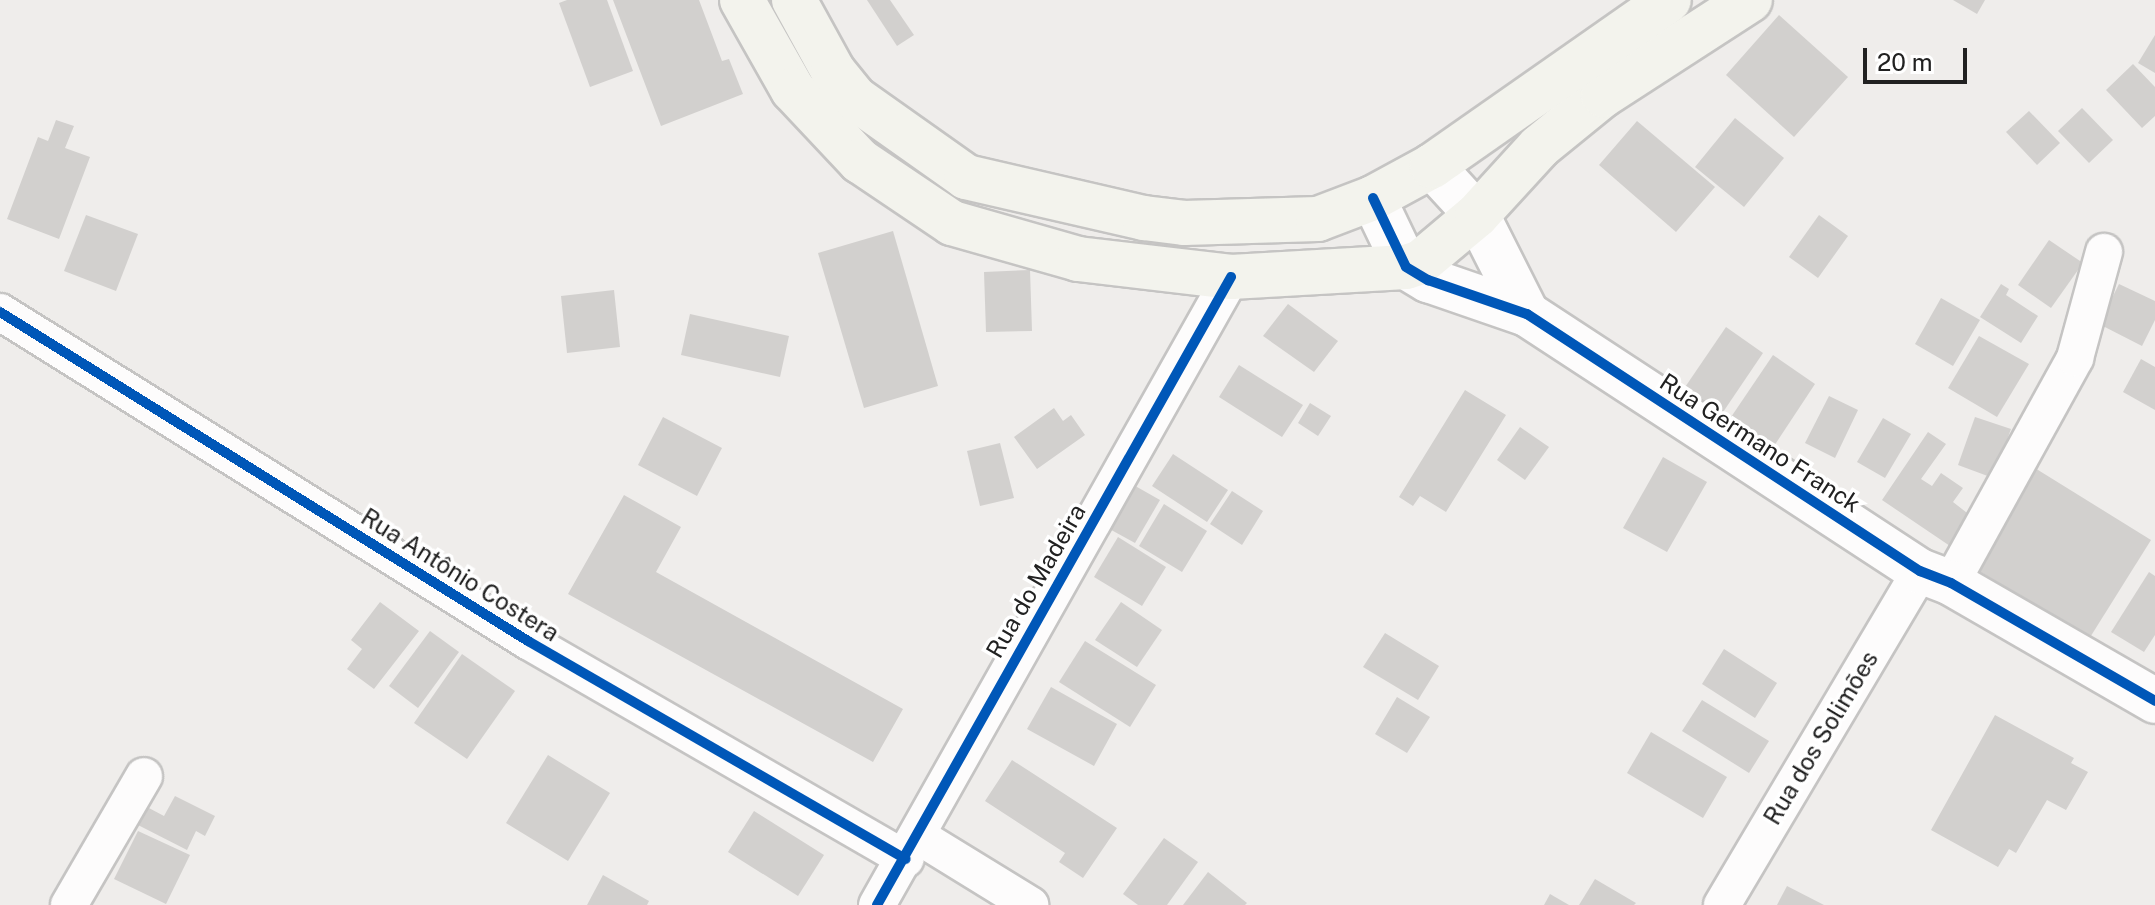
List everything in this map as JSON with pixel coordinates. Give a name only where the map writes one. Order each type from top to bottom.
[{"type":"main road","name":"Rua Germano Franck","points":[[742,0],[793,90],[860,161],[952,223],[1078,259],[1231,277],[1406,267]]},
{"type":"main road","points":[[794,0],[833,71],[856,99],[966,177],[1144,218],[1184,223],[1318,219],[1373,198],[1596,77],[1683,43],[1750,0]]},
{"type":"main road","points":[[1406,267],[1421,262],[1477,215],[1539,147],[1596,77],[1669,0]]},
{"type":"street","points":[[1683,43],[1685,0]]},
{"type":"street","points":[[1432,166],[1477,215],[1527,314]]},
{"type":"street","points":[[1373,198],[1406,267]]},
{"type":"street","name":"Rua dos Solimões","points":[[1722,905],[2075,358],[2104,252]]},
{"type":"street","name":"Rua Germano Franck","points":[[1406,267],[1428,280],[1527,314],[1936,577],[2155,701]]},
{"type":"street","name":"Rua do Madeira","points":[[877,905],[912,848],[1231,277]]},
{"type":"street","name":"Rua Antônio Costera","points":[[0,312],[528,641],[912,848],[1030,905]]},
{"type":"street","points":[[69,905],[144,776]]},
{"type":"building","points":[[567,0],[607,0],[633,71],[590,87],[559,3]]},
{"type":"building","points":[[613,0],[699,0],[722,61],[729,59],[743,94],[661,126]]},
{"type":"building","points":[[867,0],[890,0],[914,35],[897,46]]},
{"type":"building","points":[[1953,0],[1985,0],[1977,14]]},
{"type":"building","points":[[1779,15],[1848,77],[1794,137],[1726,75]]},
{"type":"building","points":[[2155,35],[2155,73],[2138,63]]},
{"type":"building","points":[[2133,64],[2155,87],[2155,116],[2142,128],[2106,90]]},
{"type":"building","points":[[2082,108],[2113,140],[2089,163],[2058,131]]},
{"type":"building","points":[[2029,111],[2060,143],[2037,165],[2006,132]]},
{"type":"building","points":[[1735,118],[1784,158],[1744,207],[1695,167]]},
{"type":"building","points":[[56,120],[74,126],[65,148],[90,157],[59,239],[7,219],[38,137],[48,141]]},
{"type":"building","points":[[1637,121],[1715,187],[1676,232],[1599,165]]},
{"type":"building","points":[[86,215],[138,234],[116,291],[64,271]]},
{"type":"building","points":[[1819,215],[1848,236],[1818,278],[1789,257]]},
{"type":"building","points":[[893,231],[938,386],[864,408],[818,253]]},
{"type":"building","points":[[2049,240],[2083,263],[2051,308],[2018,285]]},
{"type":"building","points":[[1030,270],[1032,331],[986,332],[984,272]]},
{"type":"building","points":[[2001,284],[2009,289],[2006,295],[2038,316],[2021,343],[1980,317]]},
{"type":"building","points":[[2119,284],[2155,301],[2155,320],[2142,346],[2099,324]]},
{"type":"building","points":[[614,290],[620,347],[567,353],[561,296]]},
{"type":"building","points":[[1941,298],[1980,320],[1953,366],[1915,344]]},
{"type":"building","points":[[1288,304],[1338,341],[1314,372],[1263,336]]},
{"type":"building","points":[[690,314],[789,336],[780,377],[681,355]]},
{"type":"building","points":[[1726,327],[1763,353],[1717,421],[1679,396]]},
{"type":"building","points":[[1979,336],[2029,364],[1997,417],[1948,388]]},
{"type":"building","points":[[1773,355],[1815,384],[1770,452],[1727,423]]},
{"type":"building","points":[[2141,359],[2155,367],[2155,410],[2123,392]]},
{"type":"building","points":[[1239,365],[1303,405],[1282,437],[1219,397]]},
{"type":"building","points":[[1465,390],[1506,415],[1446,512],[1420,496],[1413,506],[1399,497]]},
{"type":"building","points":[[1829,396],[1858,410],[1835,458],[1805,443]]},
{"type":"building","points":[[1310,403],[1331,416],[1318,436],[1298,423]]},
{"type":"building","points":[[1054,408],[1063,421],[1071,415],[1085,435],[1037,469],[1014,437]]},
{"type":"building","points":[[663,417],[722,448],[697,496],[638,465]]},
{"type":"building","points":[[1975,417],[2011,429],[1993,478],[1958,465]]},
{"type":"building","points":[[1883,418],[1911,434],[1885,478],[1857,462]]},
{"type":"building","points":[[1520,427],[1549,447],[1525,480],[1497,460]]},
{"type":"building","points":[[1928,432],[1946,444],[1921,479],[1932,486],[1941,473],[1963,488],[1953,502],[1971,516],[1950,546],[1882,500]]},
{"type":"building","points":[[1000,443],[1014,498],[980,506],[967,451]]},
{"type":"building","points":[[1173,454],[1228,490],[1207,522],[1152,486]]},
{"type":"building","points":[[1663,457],[1707,482],[1667,552],[1623,528]]},
{"type":"building","points":[[2030,465],[2151,540],[2089,639],[1968,564]]},
{"type":"building","points":[[1130,483],[1160,500],[1135,543],[1104,526]]},
{"type":"building","points":[[1232,491],[1263,511],[1242,545],[1210,524]]},
{"type":"building","points":[[624,495],[681,527],[656,572],[903,709],[873,762],[568,594]]},
{"type":"building","points":[[1164,504],[1207,531],[1182,572],[1139,546]]},
{"type":"building","points":[[1118,537],[1166,567],[1142,606],[1094,577]]},
{"type":"building","points":[[2149,572],[2155,576],[2155,635],[2144,652],[2111,632]]},
{"type":"building","points":[[380,602],[419,631],[374,689],[347,669],[362,649],[351,640]]},
{"type":"building","points":[[1121,602],[1162,630],[1137,667],[1095,640]]},
{"type":"building","points":[[430,631],[459,652],[418,708],[389,686]]},
{"type":"building","points":[[1385,633],[1439,666],[1418,700],[1363,667]]},
{"type":"building","points":[[1085,641],[1156,685],[1130,727],[1059,682]]},
{"type":"building","points":[[1724,649],[1777,683],[1755,718],[1702,684]]},
{"type":"building","points":[[462,654],[515,691],[467,759],[414,723]]},
{"type":"building","points":[[1051,687],[1117,724],[1094,766],[1027,729]]},
{"type":"building","points":[[1397,697],[1430,717],[1407,753],[1375,734]]},
{"type":"building","points":[[1702,700],[1769,741],[1749,773],[1682,731]]},
{"type":"building","points":[[1995,715],[2074,758],[2071,763],[2088,772],[2066,810],[2047,800],[2016,853],[2009,849],[1998,867],[1931,830]]},
{"type":"building","points":[[1651,732],[1727,777],[1703,818],[1627,773]]},
{"type":"building","points":[[548,755],[610,793],[568,861],[506,823]]},
{"type":"building","points":[[1012,760],[1117,828],[1083,878],[1059,862],[1065,853],[985,801]]},
{"type":"building","points":[[175,796],[215,816],[205,836],[196,831],[187,850],[138,825],[147,807],[164,816]]},
{"type":"building","points":[[754,811],[824,855],[798,896],[728,852]]},
{"type":"building","points":[[138,831],[190,855],[166,904],[114,879]]},
{"type":"building","points":[[1164,838],[1198,862],[1167,905],[1138,905],[1123,894]]},
{"type":"building","points":[[1208,872],[1247,903],[1183,905]]},
{"type":"building","points":[[603,875],[649,901],[647,905],[587,905]]},
{"type":"building","points":[[1595,879],[1636,903],[1579,905]]},
{"type":"building","points":[[1787,886],[1824,905],[1777,905]]},
{"type":"building","points":[[1550,894],[1569,905],[1544,905]]},
{"type":"cycle path","points":[[1373,198],[1406,267],[1428,280],[1527,314],[1920,571],[1951,583],[2155,701]]},
{"type":"cycle path","points":[[877,905],[1231,277]]},
{"type":"cycle path","points":[[0,312],[528,641],[906,859]]}]
